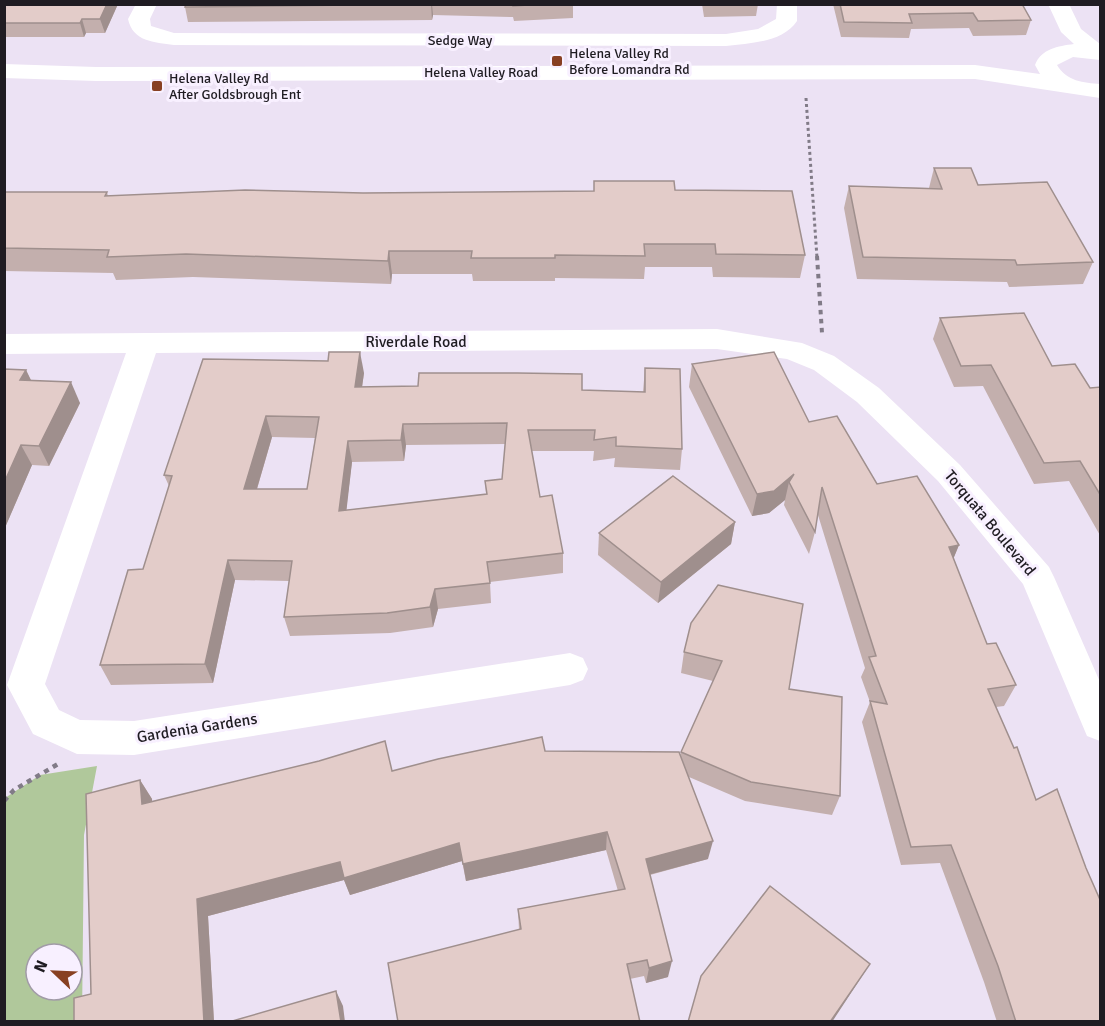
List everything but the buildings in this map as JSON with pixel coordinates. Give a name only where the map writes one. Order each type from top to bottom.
[{"type":"street","name":"Sedge Way","points":[[147,4],[139,19],[141,29],[150,35],[174,39],[726,40],[763,35],[778,29],[786,21],[787,4]]},
{"type":"street","points":[[1057,4],[1072,32],[1101,54]]},
{"type":"street","points":[[1057,4],[1049,72],[1087,91]]},
{"type":"street","name":"Helena Valley Road","points":[[975,72],[1050,58],[1070,51],[1101,54]]},
{"type":"street","name":"Helena Valley Road","points":[[4,71],[96,74],[975,72],[1087,91]]},
{"type":"street","name":"Helena Valley Road","points":[[4,80],[96,74]]},
{"type":"street","name":"Riverdale Road","points":[[4,344],[717,339],[792,350],[824,363]]},
{"type":"street","name":"Gardenia Gardens","points":[[144,344],[26,685],[46,722],[77,736],[134,738],[570,669]]},
{"type":"street","name":"Torquata Boulevard","points":[[824,363],[868,395],[949,473],[1037,577],[1101,724]]},
{"type":"path","points":[[804,73],[824,363]]},
{"type":"path","points":[[4,801],[14,790],[57,765],[77,736]]},
{"type":"green space","points":[[97,766],[84,835],[83,942],[24,942],[24,1002],[82,1002],[82,1021],[5,1022],[5,798],[40,775]]},
{"type":"place","name":"Helena Valley Rd Before Lomandra Rd","points":[[557,61]]},
{"type":"place","name":"Helena Valley Rd After Goldsbrough Ent","points":[[157,86]]}]
